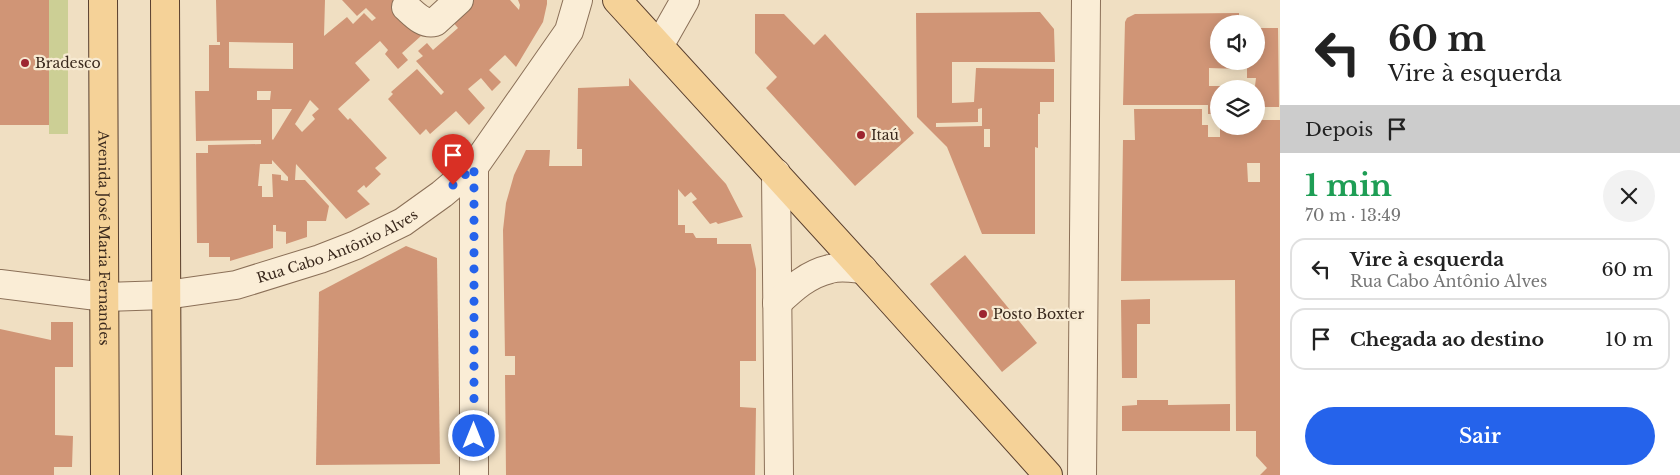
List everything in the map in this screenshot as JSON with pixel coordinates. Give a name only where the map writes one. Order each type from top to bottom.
[{"type":"main road","name":"Avenida José Maria Fernandes","points":[[103,0],[105,475]]},
{"type":"main road","points":[[165,0],[167,475]]},
{"type":"main road","points":[[617,0],[1048,475]]},
{"type":"street","points":[[406,7],[424,22],[430,23],[435,22],[459,0]]},
{"type":"street","name":"Rua Cabo Antônio Alves","points":[[0,284],[104,296],[166,295],[236,285],[356,245],[403,222],[442,194],[474,167],[569,30],[578,0]]},
{"type":"street","points":[[659,46],[684,0]]},
{"type":"street","points":[[1082,475],[1086,0]]},
{"type":"street","points":[[474,167],[474,475]]},
{"type":"street","points":[[776,173],[779,475]]},
{"type":"street","points":[[777,304],[802,281],[831,268],[862,269]]},
{"type":"green space","points":[[49,0],[68,0],[68,134],[49,134]]},
{"type":"building","name":"Bradesco","points":[[0,0],[49,0],[49,125],[0,125]]},
{"type":"building","points":[[216,0],[325,0],[324,36],[347,17],[353,24],[364,13],[372,21],[376,18],[366,8],[357,16],[342,0],[397,0],[392,5],[421,36],[402,53],[408,60],[398,69],[385,54],[388,50],[380,41],[355,63],[370,80],[338,109],[348,120],[350,118],[387,158],[375,168],[381,174],[366,188],[364,185],[357,191],[370,204],[346,219],[296,164],[295,180],[305,180],[329,206],[326,221],[307,221],[307,237],[286,244],[286,232],[276,231],[276,225],[273,225],[273,248],[230,261],[230,257],[209,257],[209,243],[197,243],[196,153],[208,153],[208,145],[261,144],[261,140],[196,141],[195,91],[209,91],[209,45],[220,45],[220,42],[217,42]],"holes":[[[229,42],[293,43],[293,69],[229,68]],[[257,91],[271,91],[270,100],[257,100]],[[310,100],[319,109],[312,115],[315,119],[302,132],[295,124]],[[272,109],[292,109],[273,140]],[[272,160],[288,177],[288,181],[281,180],[281,175],[272,174],[273,197],[262,197],[262,186],[258,186],[260,164],[272,164]]]},
{"type":"building","points":[[470,0],[510,0],[519,10],[518,0],[547,0],[547,4],[543,22],[516,67],[505,55],[489,70],[501,82],[492,91],[481,78],[468,89],[485,108],[469,125],[456,111],[430,134],[426,129],[420,135],[388,99],[393,94],[391,92],[417,69],[441,95],[444,92],[416,61],[423,56],[418,51],[427,43],[433,50],[458,28],[450,19]]},
{"type":"building","points":[[1040,12],[1054,29],[1055,62],[952,62],[952,103],[974,102],[976,68],[1054,69],[1054,102],[1040,102],[1040,114],[1038,114],[1038,148],[1035,147],[1035,234],[982,234],[947,147],[917,117],[916,13]],"holes":[[[982,108],[982,126],[936,127],[936,123],[978,122],[978,109]],[[984,129],[990,129],[990,147],[984,147]]]},
{"type":"building","points":[[1239,13],[1239,15],[1210,15],[1210,114],[1208,114],[1208,105],[1123,105],[1125,22],[1127,18],[1135,14]]},
{"type":"building","points":[[755,14],[784,14],[814,45],[825,34],[914,133],[855,186],[766,88],[777,77],[755,53]]},
{"type":"building","points":[[1265,28],[1278,28],[1279,107],[1265,107],[1265,80],[1247,78],[1247,70],[1265,70]]},
{"type":"building","points":[[629,78],[726,184],[743,217],[718,224],[716,222],[710,224],[692,202],[697,199],[691,192],[685,197],[678,189],[678,225],[685,225],[685,233],[693,233],[696,238],[717,238],[717,244],[751,244],[756,269],[756,361],[740,361],[740,407],[756,408],[755,475],[506,475],[505,375],[515,375],[515,356],[505,356],[503,230],[506,203],[514,175],[526,150],[550,150],[549,166],[582,166],[582,149],[577,149],[578,88],[629,86]]},
{"type":"building","points":[[1134,109],[1202,109],[1202,125],[1208,125],[1208,137],[1220,137],[1220,135],[1265,135],[1265,120],[1280,120],[1280,475],[1260,475],[1267,468],[1256,456],[1256,431],[1236,431],[1235,280],[1121,281],[1123,140],[1135,140]],"holes":[[[1247,163],[1260,163],[1260,182],[1248,182]]]},
{"type":"building","points":[[406,246],[437,258],[440,464],[316,465],[319,292]]},
{"type":"building","name":"Posto Boxter","points":[[965,255],[1037,343],[1002,372],[930,284]]},
{"type":"building","points":[[1150,299],[1150,324],[1137,324],[1137,378],[1122,378],[1121,300]]},
{"type":"building","points":[[51,322],[73,322],[73,367],[55,367],[55,435],[73,436],[72,467],[54,467],[54,475],[0,475],[0,329],[51,340]]},
{"type":"building","points":[[1137,400],[1168,400],[1168,405],[1230,404],[1230,431],[1122,431],[1122,406],[1137,405]]},
{"type":"place","name":"Bradesco","points":[[25,63]]},
{"type":"place","name":"Itaú","points":[[861,135]]},
{"type":"place","name":"Posto Boxter","points":[[983,314]]},
{"type":"route","points":[[453,185],[474,167],[474,436]]}]
